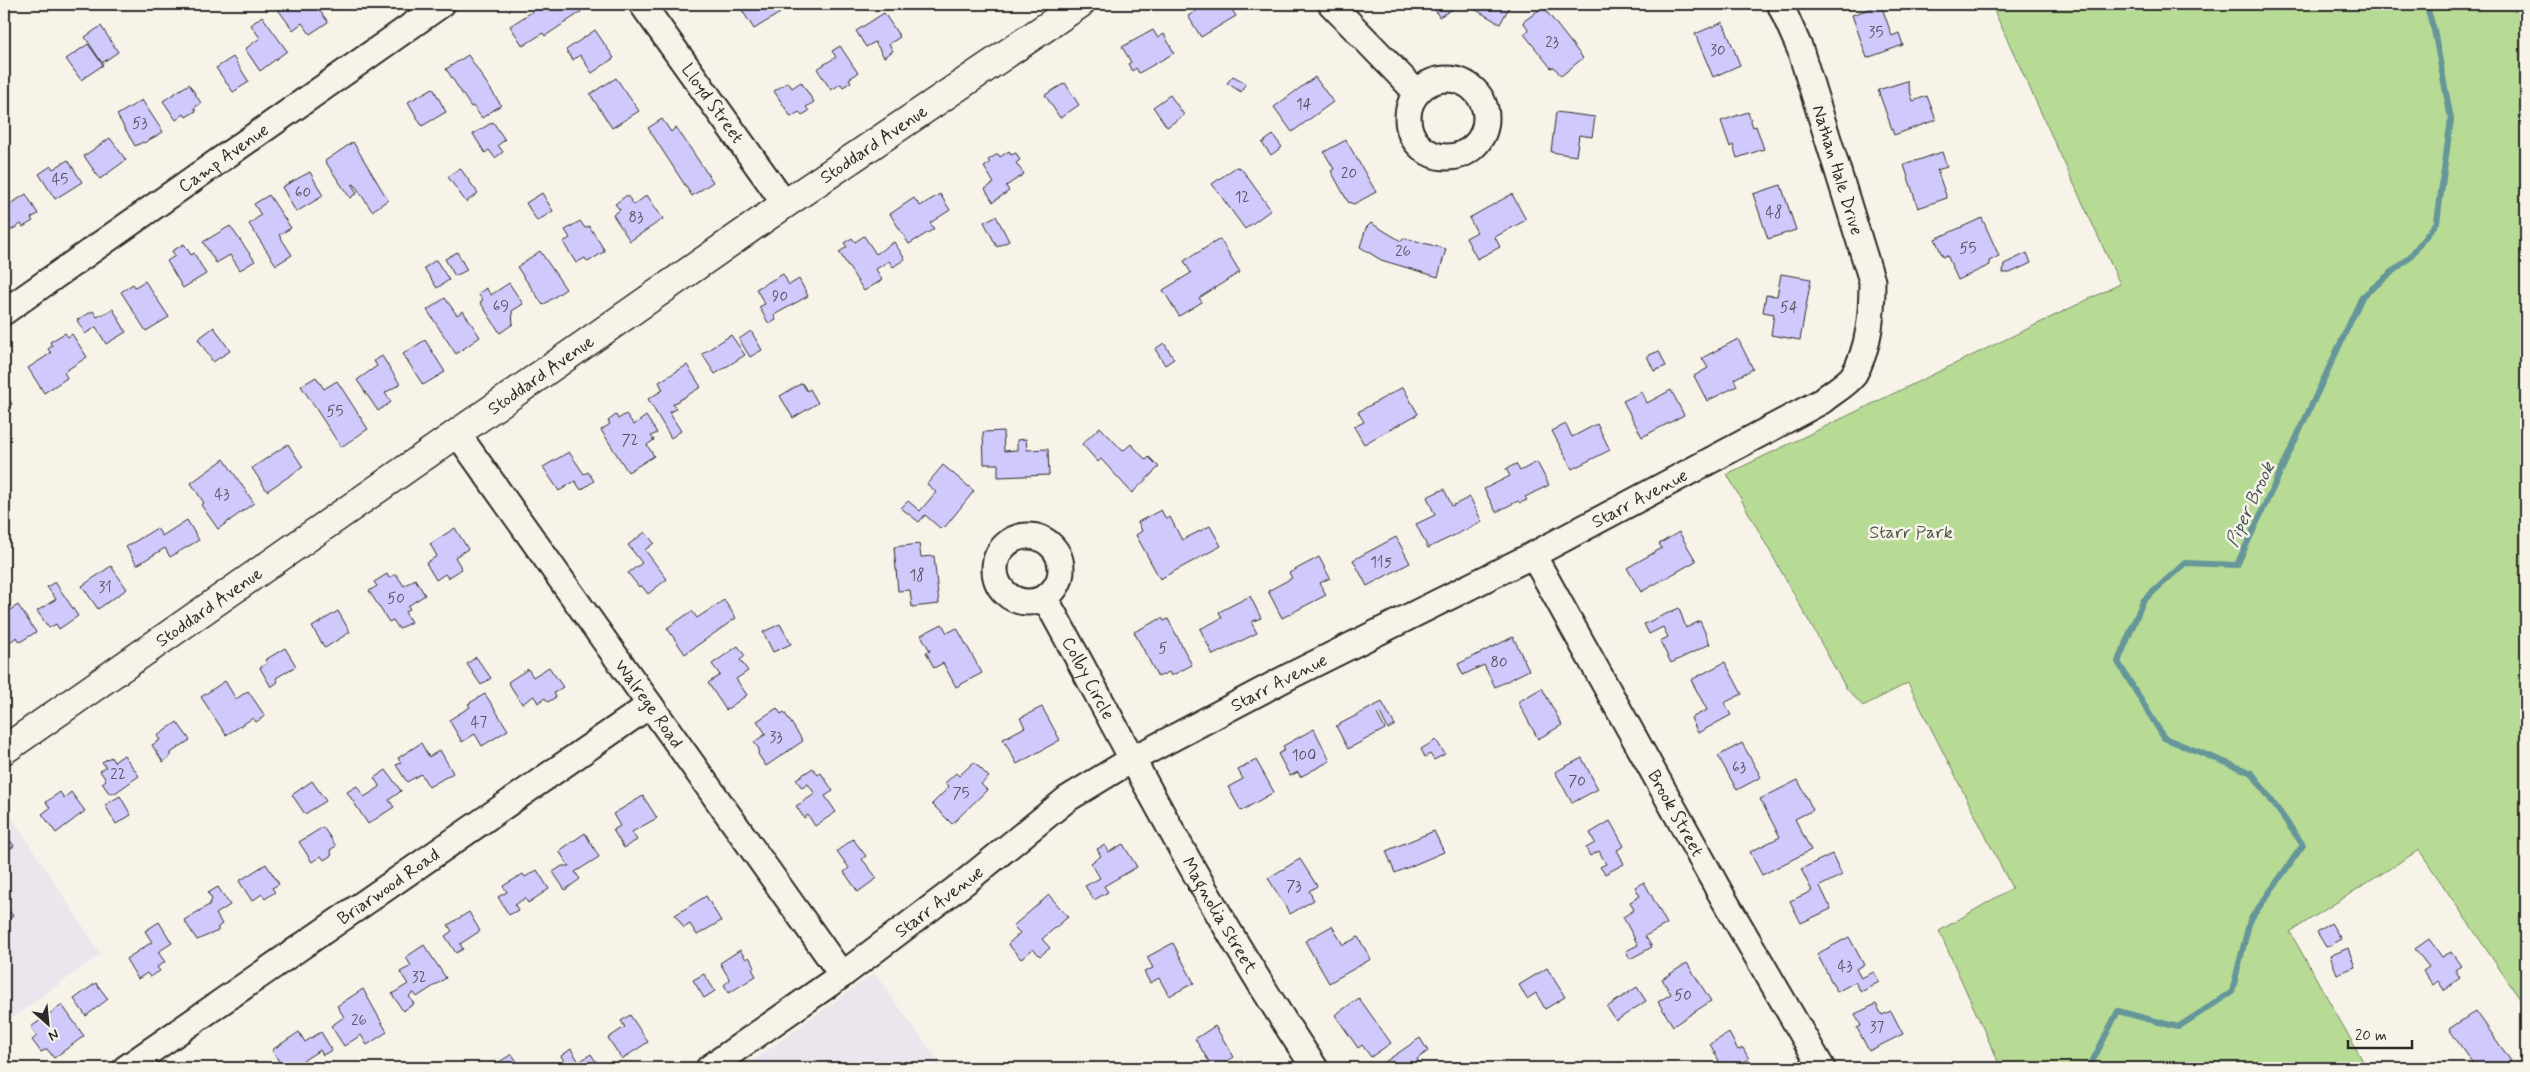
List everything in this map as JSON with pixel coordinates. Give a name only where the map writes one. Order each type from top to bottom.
[{"type":"street","name":"Camp Avenue","points":[[4,312],[442,4]]},
{"type":"street","name":"Lloyd Street","points":[[642,4],[785,204]]},
{"type":"street","name":"Stoddard Avenue","points":[[4,750],[785,204],[1080,4]]},
{"type":"street","points":[[1331,4],[1417,93]]},
{"type":"street","name":"Nathan Hale Drive","points":[[1780,4],[1800,49],[1872,281],[1872,311],[1866,341]]},
{"type":"street","name":"Starr Avenue","points":[[709,1068],[842,975],[965,882],[1067,799],[1131,760],[1288,677],[1533,555],[1822,401],[1852,377],[1866,341]]},
{"type":"street","name":"Walrege Road","points":[[457,433],[842,975]]},
{"type":"street","name":"Brook Street","points":[[1533,555],[1722,896],[1822,1068]]},
{"type":"street","name":"Colby Circle","points":[[1045,598],[1131,760]]},
{"type":"street","name":"Briarwood Road","points":[[126,1068],[650,705]]},
{"type":"street","name":"Magnolia Street","points":[[1131,760],[1215,908],[1315,1068]]},
{"type":"shaded area","points":[[4,805],[101,954],[4,1024]]},
{"type":"shaded area","points":[[874,973],[944,1068],[743,1068]]},
{"type":"green space","name":"Starr Park","points":[[1991,4],[2526,4],[2526,1008],[2419,850],[2290,932],[2367,1068],[2001,1068],[1939,931],[2012,888],[1908,683],[1863,706],[1846,688],[1727,474],[2120,284]]},
{"type":"building","points":[[274,4],[315,4],[328,22],[310,34],[302,23],[293,30]]},
{"type":"building","points":[[334,4],[347,4],[338,10]]},
{"type":"building","points":[[544,4],[576,4],[581,12],[545,36],[543,33],[523,46],[510,26]]},
{"type":"building","points":[[738,4],[774,4],[780,13],[754,29]]},
{"type":"building","points":[[1203,4],[1228,4],[1236,16],[1201,37],[1188,16],[1204,6]]},
{"type":"building","points":[[1432,4],[1457,4],[1458,6],[1439,17]]},
{"type":"building","points":[[1466,4],[1511,4],[1500,24]]},
{"type":"building","points":[[1881,5],[1892,36],[1899,33],[1903,45],[1867,58],[1852,15]]},
{"type":"building","points":[[1543,7],[1583,58],[1561,76],[1554,67],[1551,68],[1524,34],[1529,30],[1523,22]]},
{"type":"building","points":[[884,13],[900,37],[889,44],[893,51],[884,57],[875,42],[866,47],[856,31]]},
{"type":"building","points":[[262,16],[287,51],[260,71],[245,49],[260,38],[251,25]]},
{"type":"building","points":[[1723,22],[1740,65],[1713,77],[1695,34]]},
{"type":"building","points":[[101,26],[118,52],[102,63],[85,37]]},
{"type":"building","points":[[595,30],[614,58],[592,73],[580,55],[573,60],[566,50]]},
{"type":"building","points":[[1153,30],[1158,38],[1164,34],[1174,53],[1139,73],[1136,68],[1132,71],[1128,64],[1131,62],[1122,47]]},
{"type":"building","points":[[88,44],[103,65],[81,80],[66,59]]},
{"type":"building","points":[[840,46],[858,73],[849,79],[851,82],[843,87],[841,84],[831,90],[817,69],[836,57],[832,51]]},
{"type":"building","points":[[468,55],[501,105],[482,118],[473,106],[471,107],[446,69]]},
{"type":"building","points":[[233,57],[249,82],[233,92],[216,68]]},
{"type":"building","points":[[1233,76],[1246,83],[1241,92],[1227,83]]},
{"type":"building","points":[[1315,77],[1333,102],[1292,132],[1274,107]]},
{"type":"building","points":[[616,78],[639,111],[612,128],[590,94]]},
{"type":"building","points":[[1907,81],[1913,101],[1927,96],[1936,120],[1894,135],[1878,90]]},
{"type":"building","points":[[788,82],[792,88],[801,82],[814,102],[806,107],[809,111],[802,115],[799,112],[791,117],[774,91]]},
{"type":"building","points":[[1065,83],[1079,105],[1060,118],[1045,95]]},
{"type":"building","points":[[189,84],[201,103],[194,108],[196,111],[186,117],[184,114],[176,120],[163,101]]},
{"type":"building","points":[[433,88],[446,112],[422,126],[408,102]]},
{"type":"building","points":[[1170,95],[1184,115],[1167,127],[1153,107]]},
{"type":"building","points":[[142,100],[163,132],[135,146],[117,115]]},
{"type":"building","points":[[1556,112],[1595,117],[1592,137],[1579,135],[1576,156],[1551,152]]},
{"type":"building","points":[[1748,112],[1753,127],[1756,126],[1764,149],[1737,158],[1733,145],[1730,147],[1721,121]]},
{"type":"building","points":[[662,119],[671,132],[676,127],[713,182],[692,196],[648,128]]},
{"type":"building","points":[[493,122],[505,140],[498,145],[503,152],[495,158],[489,150],[485,153],[473,134]]},
{"type":"building","points":[[1273,135],[1282,147],[1271,155],[1262,143]]},
{"type":"building","points":[[110,138],[126,160],[100,179],[84,156]]},
{"type":"building","points":[[1346,140],[1376,192],[1354,204],[1348,202],[1331,171],[1334,169],[1324,152]]},
{"type":"building","points":[[353,142],[388,200],[372,211],[354,184],[352,185],[357,193],[350,198],[325,161]]},
{"type":"building","points":[[1009,151],[1011,155],[1016,153],[1020,160],[1016,163],[1024,174],[1006,186],[1009,191],[993,202],[985,189],[994,183],[984,167],[990,163],[988,160],[998,154],[1000,157]]},
{"type":"building","points":[[1942,152],[1947,167],[1937,170],[1947,198],[1918,208],[1904,165]]},
{"type":"building","points":[[68,160],[82,182],[55,199],[39,174],[51,166],[53,169]]},
{"type":"building","points":[[1236,167],[1241,168],[1271,210],[1245,229],[1212,184]]},
{"type":"building","points":[[460,168],[478,193],[466,202],[448,177]]},
{"type":"building","points":[[310,172],[323,196],[296,212],[282,187]]},
{"type":"building","points":[[1781,185],[1796,230],[1768,239],[1753,194]]},
{"type":"building","points":[[542,193],[553,211],[537,221],[526,203]]},
{"type":"building","points":[[26,194],[38,214],[31,218],[33,221],[23,227],[21,224],[10,231],[4,221],[4,208]]},
{"type":"building","points":[[940,194],[950,210],[930,223],[934,229],[909,244],[890,214],[914,198],[920,206]]},
{"type":"building","points":[[1512,194],[1526,220],[1495,237],[1500,247],[1477,259],[1466,238],[1477,232],[1469,218]]},
{"type":"building","points":[[269,195],[291,228],[279,235],[292,255],[276,265],[249,224],[261,215],[254,204]]},
{"type":"building","points":[[627,195],[634,205],[647,195],[663,219],[630,241],[613,215],[620,210],[615,204]]},
{"type":"building","points":[[996,216],[1009,241],[997,247],[984,222]]},
{"type":"building","points":[[1982,218],[1999,256],[1989,261],[1990,265],[1958,280],[1947,255],[1943,257],[1935,239]]},
{"type":"building","points":[[580,221],[585,228],[589,226],[605,251],[588,262],[585,258],[576,263],[563,242],[570,238],[565,230]]},
{"type":"building","points":[[1371,223],[1401,241],[1405,238],[1446,249],[1438,277],[1381,260],[1360,247],[1366,228]]},
{"type":"building","points":[[230,226],[255,261],[240,270],[230,255],[216,263],[203,242]]},
{"type":"building","points":[[864,236],[876,254],[894,242],[905,259],[893,267],[889,261],[876,269],[882,280],[864,291],[839,252],[847,247],[844,243],[852,238],[855,242]]},
{"type":"building","points":[[1220,239],[1240,272],[1199,298],[1202,302],[1179,316],[1163,290],[1191,273],[1184,261]]},
{"type":"building","points":[[184,244],[191,255],[194,253],[206,274],[183,288],[167,261],[175,256],[172,251]]},
{"type":"building","points":[[540,251],[566,289],[543,305],[517,267]]},
{"type":"building","points":[[457,252],[467,270],[455,276],[445,259]]},
{"type":"building","points":[[2027,253],[2031,263],[2010,273],[2003,273],[2004,264]]},
{"type":"building","points":[[436,260],[449,280],[437,288],[424,268]]},
{"type":"building","points":[[783,274],[789,285],[799,279],[808,296],[774,315],[776,320],[769,324],[759,307],[765,304],[756,289]]},
{"type":"building","points":[[1781,274],[1811,279],[1800,340],[1771,335],[1774,314],[1763,312],[1766,295],[1777,296]]},
{"type":"building","points":[[145,281],[169,317],[146,331],[121,292],[133,284],[135,287]]},
{"type":"building","points":[[509,283],[523,304],[512,311],[513,324],[500,333],[480,302],[483,300],[478,294],[486,288],[491,295]]},
{"type":"building","points":[[445,298],[457,315],[463,311],[480,337],[456,354],[427,310]]},
{"type":"building","points":[[113,309],[126,332],[106,344],[96,327],[85,334],[77,320],[93,311],[97,317]]},
{"type":"building","points":[[214,327],[230,351],[213,362],[198,339]]},
{"type":"building","points":[[751,331],[762,350],[750,357],[739,339]]},
{"type":"building","points":[[65,333],[68,337],[72,334],[87,357],[64,372],[67,378],[44,393],[28,368],[51,353],[48,349],[52,346],[50,342]]},
{"type":"building","points":[[731,335],[745,355],[715,374],[702,354]]},
{"type":"building","points":[[1738,339],[1753,369],[1734,379],[1737,386],[1707,401],[1694,376],[1708,368],[1702,358]]},
{"type":"building","points":[[425,340],[445,372],[423,385],[403,354]]},
{"type":"building","points":[[1164,343],[1174,359],[1165,365],[1155,349]]},
{"type":"building","points":[[1659,351],[1666,366],[1654,371],[1647,356]]},
{"type":"building","points":[[382,356],[400,384],[385,393],[391,402],[378,411],[357,380],[377,366],[374,361]]},
{"type":"building","points":[[687,365],[701,387],[673,404],[676,409],[669,412],[681,431],[671,438],[648,399],[663,390],[659,382]]},
{"type":"building","points":[[316,377],[324,389],[337,381],[368,429],[341,447],[301,386]]},
{"type":"building","points":[[802,383],[807,391],[810,389],[818,403],[793,418],[780,396]]},
{"type":"building","points":[[1403,387],[1418,414],[1364,444],[1354,427],[1364,422],[1358,412]]},
{"type":"building","points":[[1671,390],[1684,415],[1642,437],[1623,401],[1642,392],[1647,403]]},
{"type":"building","points":[[4,391],[12,404],[4,410]]},
{"type":"building","points":[[626,414],[634,425],[646,416],[657,433],[651,436],[654,440],[647,445],[654,456],[628,472],[601,430],[610,424],[608,421],[616,415],[618,419]]},
{"type":"building","points":[[1566,424],[1572,437],[1597,424],[1610,450],[1572,469],[1552,431]]},
{"type":"building","points":[[1100,427],[1123,451],[1131,444],[1146,460],[1149,457],[1159,467],[1132,493],[1101,459],[1098,462],[1082,444]]},
{"type":"building","points":[[1003,431],[1004,451],[1017,450],[1017,440],[1026,439],[1027,450],[1048,449],[1049,475],[998,477],[998,464],[984,464],[983,432]]},
{"type":"building","points":[[288,444],[303,467],[267,491],[252,468]]},
{"type":"building","points":[[569,452],[584,474],[588,472],[594,481],[581,490],[575,481],[559,491],[543,467]]},
{"type":"building","points":[[224,459],[254,503],[218,529],[201,505],[204,503],[191,483]]},
{"type":"building","points":[[1537,462],[1549,485],[1525,497],[1527,500],[1520,503],[1518,501],[1496,512],[1484,489],[1510,476],[1506,469],[1516,464],[1520,471]]},
{"type":"building","points":[[943,465],[974,491],[945,527],[940,528],[925,515],[919,522],[901,508],[908,501],[920,511],[936,492],[927,484]]},
{"type":"building","points":[[1444,489],[1452,506],[1470,497],[1482,522],[1428,548],[1416,524],[1435,515],[1427,497]]},
{"type":"building","points":[[1161,510],[1166,519],[1170,517],[1182,540],[1210,526],[1221,546],[1160,579],[1136,535],[1142,531],[1138,522]]},
{"type":"building","points":[[187,520],[199,540],[170,557],[165,548],[137,565],[126,547],[157,528],[162,536]]},
{"type":"building","points":[[455,528],[468,549],[455,557],[462,569],[448,578],[445,574],[436,580],[426,563],[437,556],[430,544]]},
{"type":"building","points":[[645,532],[654,543],[645,550],[667,579],[648,594],[641,585],[639,587],[628,573],[642,563],[628,545]]},
{"type":"building","points":[[1679,532],[1696,561],[1641,592],[1627,568],[1662,548],[1659,544]]},
{"type":"building","points":[[1396,537],[1410,563],[1367,586],[1353,560]]},
{"type":"building","points":[[919,544],[921,557],[934,556],[939,604],[912,607],[910,590],[898,591],[894,547]]},
{"type":"building","points":[[1319,557],[1330,578],[1320,583],[1326,595],[1282,618],[1268,591],[1292,578],[1289,573]]},
{"type":"building","points":[[111,566],[127,589],[98,609],[82,586]]},
{"type":"building","points":[[387,574],[389,578],[396,574],[404,586],[415,579],[425,595],[408,606],[410,609],[405,612],[411,622],[399,629],[393,620],[389,622],[369,591],[377,586],[374,582]]},
{"type":"building","points":[[55,582],[78,616],[59,629],[56,624],[49,628],[37,611],[56,599],[47,587]]},
{"type":"building","points":[[1250,596],[1261,618],[1251,622],[1257,633],[1213,655],[1200,629],[1222,618],[1219,612]]},
{"type":"building","points":[[724,600],[736,618],[685,654],[667,628],[692,611],[697,618]]},
{"type":"building","points":[[18,605],[36,632],[20,642],[17,637],[8,643],[4,637],[4,614]]},
{"type":"building","points":[[1679,608],[1686,628],[1700,621],[1710,644],[1671,663],[1660,641],[1668,637],[1663,627],[1649,634],[1644,624]]},
{"type":"building","points":[[338,611],[350,632],[325,648],[312,627]]},
{"type":"building","points":[[1162,618],[1164,621],[1168,619],[1192,665],[1171,676],[1169,672],[1158,677],[1134,632]]},
{"type":"building","points":[[780,624],[791,644],[773,652],[763,632]]},
{"type":"building","points":[[942,624],[947,633],[957,628],[982,673],[956,687],[943,663],[934,668],[926,652],[930,651],[921,635]]},
{"type":"building","points":[[1513,637],[1529,670],[1495,687],[1484,665],[1463,675],[1458,664]]},
{"type":"building","points":[[738,646],[745,656],[740,660],[748,671],[736,679],[747,695],[726,710],[708,683],[720,675],[712,664]]},
{"type":"building","points":[[285,648],[296,666],[276,678],[278,682],[271,687],[260,668],[267,663],[265,660]]},
{"type":"building","points":[[476,657],[491,678],[481,685],[467,664]]},
{"type":"building","points":[[1725,662],[1742,694],[1724,703],[1731,715],[1698,733],[1691,718],[1707,710],[1691,680]]},
{"type":"building","points":[[549,667],[563,687],[554,693],[556,697],[548,702],[545,698],[538,703],[534,696],[522,704],[508,682],[528,669],[533,677]]},
{"type":"building","points":[[225,681],[236,699],[248,691],[265,716],[256,722],[253,718],[226,735],[201,697]]},
{"type":"building","points":[[1542,688],[1562,725],[1538,739],[1518,702]]},
{"type":"building","points":[[485,694],[508,730],[482,746],[475,734],[462,742],[449,720],[470,707],[468,704]]},
{"type":"building","points":[[1382,702],[1395,725],[1388,729],[1380,713],[1377,714],[1385,729],[1348,749],[1336,726]]},
{"type":"building","points":[[1042,707],[1060,740],[1017,764],[1003,739],[1025,727],[1020,718]]},
{"type":"building","points":[[777,708],[781,714],[784,712],[803,741],[766,766],[758,754],[759,749],[754,742],[766,734],[757,721]]},
{"type":"building","points":[[177,722],[190,740],[169,754],[171,756],[163,762],[152,745],[160,740],[157,736]]},
{"type":"building","points":[[1314,729],[1330,761],[1300,777],[1298,772],[1290,776],[1278,754],[1285,750],[1283,746]]},
{"type":"building","points":[[1436,740],[1445,754],[1434,760],[1430,754],[1425,757],[1421,749]]},
{"type":"building","points":[[421,743],[429,757],[440,750],[453,773],[429,787],[421,774],[407,782],[396,765],[401,763],[398,758]]},
{"type":"building","points":[[1742,743],[1761,777],[1737,790],[1718,756]]},
{"type":"building","points":[[124,755],[139,776],[115,793],[109,793],[102,783],[106,780],[100,771],[106,767],[102,762],[111,757],[114,762]]},
{"type":"building","points":[[1582,758],[1598,789],[1572,803],[1555,772]]},
{"type":"building","points":[[1256,760],[1274,792],[1241,811],[1228,787],[1243,779],[1238,770]]},
{"type":"building","points":[[974,762],[989,777],[981,784],[987,790],[952,824],[932,804],[949,787],[945,783],[956,773],[959,776]]},
{"type":"building","points":[[813,768],[818,775],[821,773],[833,791],[825,796],[836,812],[815,826],[808,815],[804,818],[796,806],[815,794],[808,784],[802,788],[796,779]]},
{"type":"building","points":[[386,770],[401,791],[389,800],[394,807],[368,824],[347,792],[357,786],[364,797],[380,787],[374,778]]},
{"type":"building","points":[[1798,780],[1813,810],[1795,819],[1811,850],[1762,875],[1750,852],[1780,837],[1760,799]]},
{"type":"building","points":[[312,781],[326,801],[305,814],[292,795]]},
{"type":"building","points":[[60,792],[64,798],[71,792],[85,811],[56,833],[42,814],[50,808],[46,802]]},
{"type":"building","points":[[120,796],[131,815],[116,824],[105,805]]},
{"type":"building","points":[[643,796],[657,818],[632,832],[637,840],[624,848],[613,830],[620,826],[613,814]]},
{"type":"building","points":[[1610,821],[1624,846],[1617,850],[1624,864],[1605,874],[1600,867],[1606,864],[1599,851],[1590,856],[1586,848],[1595,843],[1590,833]]},
{"type":"building","points":[[323,827],[336,846],[330,850],[332,855],[324,860],[321,856],[312,862],[299,842]]},
{"type":"building","points":[[1434,831],[1444,852],[1395,873],[1386,851]]},
{"type":"building","points":[[4,832],[14,846],[4,853]]},
{"type":"building","points":[[585,833],[599,857],[575,872],[580,879],[565,890],[553,872],[562,866],[569,866],[559,851]]},
{"type":"building","points":[[853,839],[866,856],[862,859],[877,878],[858,892],[844,872],[849,868],[837,851]]},
{"type":"building","points":[[1123,844],[1137,867],[1104,886],[1108,892],[1094,900],[1085,886],[1100,878],[1091,863],[1101,856],[1097,849],[1105,845],[1109,852]]},
{"type":"building","points":[[1832,854],[1842,875],[1820,886],[1831,909],[1801,923],[1790,901],[1812,891],[1801,869]]},
{"type":"building","points":[[1300,859],[1317,886],[1309,891],[1314,900],[1290,914],[1268,878]]},
{"type":"building","points":[[266,864],[279,884],[272,888],[275,892],[265,899],[262,894],[252,901],[239,881]]},
{"type":"building","points":[[537,870],[549,889],[528,903],[525,898],[515,905],[518,910],[509,915],[498,897],[507,892],[503,886],[523,874],[525,877]]},
{"type":"building","points":[[1644,882],[1667,924],[1645,936],[1652,947],[1630,959],[1626,951],[1638,945],[1623,917],[1634,910],[1630,902],[1640,896],[1635,887]]},
{"type":"building","points":[[218,887],[230,905],[216,914],[222,924],[218,927],[218,931],[197,940],[184,920],[209,905],[212,899],[208,893]]},
{"type":"building","points":[[1049,895],[1068,917],[1042,939],[1050,948],[1040,956],[1033,949],[1021,959],[1008,944],[1020,933],[1013,926]]},
{"type":"building","points":[[706,896],[721,921],[697,935],[690,924],[684,928],[675,915]]},
{"type":"building","points":[[4,904],[13,916],[4,922]]},
{"type":"building","points":[[469,912],[480,931],[460,944],[463,949],[456,953],[445,936],[452,931],[448,925]]},
{"type":"building","points":[[159,922],[172,943],[158,952],[165,962],[157,967],[160,971],[150,977],[147,973],[138,979],[126,959],[152,942],[145,931]]},
{"type":"building","points":[[2331,923],[2341,939],[2326,947],[2317,932]]},
{"type":"building","points":[[1332,926],[1343,945],[1358,937],[1371,959],[1329,983],[1305,941]]},
{"type":"building","points":[[1849,937],[1864,965],[1856,969],[1861,978],[1874,972],[1879,982],[1861,992],[1855,982],[1837,992],[1817,954]]},
{"type":"building","points":[[2429,939],[2442,957],[2451,952],[2461,966],[2455,970],[2460,978],[2444,990],[2438,981],[2433,985],[2423,971],[2429,967],[2415,949]]},
{"type":"building","points":[[1173,943],[1194,983],[1169,996],[1159,978],[1150,983],[1144,972],[1153,968],[1147,957]]},
{"type":"building","points":[[424,945],[446,978],[417,997],[414,993],[409,996],[414,1004],[403,1011],[392,994],[408,984],[400,972],[411,966],[406,957]]},
{"type":"building","points":[[2348,948],[2355,967],[2337,974],[2330,956]]},
{"type":"building","points":[[740,950],[746,959],[749,957],[755,967],[752,969],[756,976],[729,993],[724,985],[730,980],[720,963]]},
{"type":"building","points":[[1687,963],[1711,1001],[1673,1026],[1658,1002],[1671,994],[1662,979]]},
{"type":"building","points":[[1547,968],[1565,997],[1545,1009],[1536,993],[1527,999],[1519,985]]},
{"type":"building","points":[[704,974],[715,991],[704,998],[693,980]]},
{"type":"building","points":[[96,983],[108,999],[86,1016],[74,999]]},
{"type":"building","points":[[1637,987],[1646,1001],[1616,1021],[1607,1007]]},
{"type":"building","points":[[363,989],[387,1032],[367,1045],[361,1035],[344,1046],[331,1026],[344,1017],[337,1006]]},
{"type":"building","points":[[1359,998],[1391,1043],[1371,1057],[1362,1045],[1358,1048],[1335,1015]]},
{"type":"building","points":[[1876,1004],[1882,1015],[1891,1011],[1903,1034],[1869,1051],[1857,1028],[1861,1026],[1855,1014]]},
{"type":"building","points":[[62,1005],[84,1036],[54,1058],[47,1049],[41,1052],[32,1040],[37,1036],[31,1027]]},
{"type":"building","points":[[2476,1011],[2511,1061],[2501,1068],[2476,1068],[2449,1029]]},
{"type":"building","points":[[630,1015],[648,1042],[622,1059],[608,1038],[625,1027],[621,1021]]},
{"type":"building","points":[[1215,1026],[1234,1057],[1217,1068],[1213,1068],[1195,1039]]},
{"type":"building","points":[[299,1032],[305,1042],[321,1032],[332,1050],[323,1055],[320,1050],[291,1068],[283,1068],[272,1050]]},
{"type":"building","points":[[1729,1033],[1738,1050],[1743,1048],[1749,1059],[1732,1068],[1716,1068],[1713,1064],[1719,1061],[1710,1044]]},
{"type":"building","points":[[1420,1038],[1428,1051],[1417,1059],[1423,1068],[1376,1068]]},
{"type":"building","points":[[571,1049],[579,1062],[591,1054],[600,1068],[560,1068],[566,1064],[561,1056]]},
{"type":"building","points":[[512,1054],[521,1068],[503,1068],[499,1062]]},
{"type":"waterway","name":"Piper Brook","points":[[2089,1068],[2118,1011],[2178,1027],[2232,992],[2250,920],[2303,845],[2252,773],[2164,738],[2118,662],[2143,601],[2185,563],[2237,565],[2362,297],[2409,258],[2437,222],[2451,119],[2434,30],[2426,4]]}]
